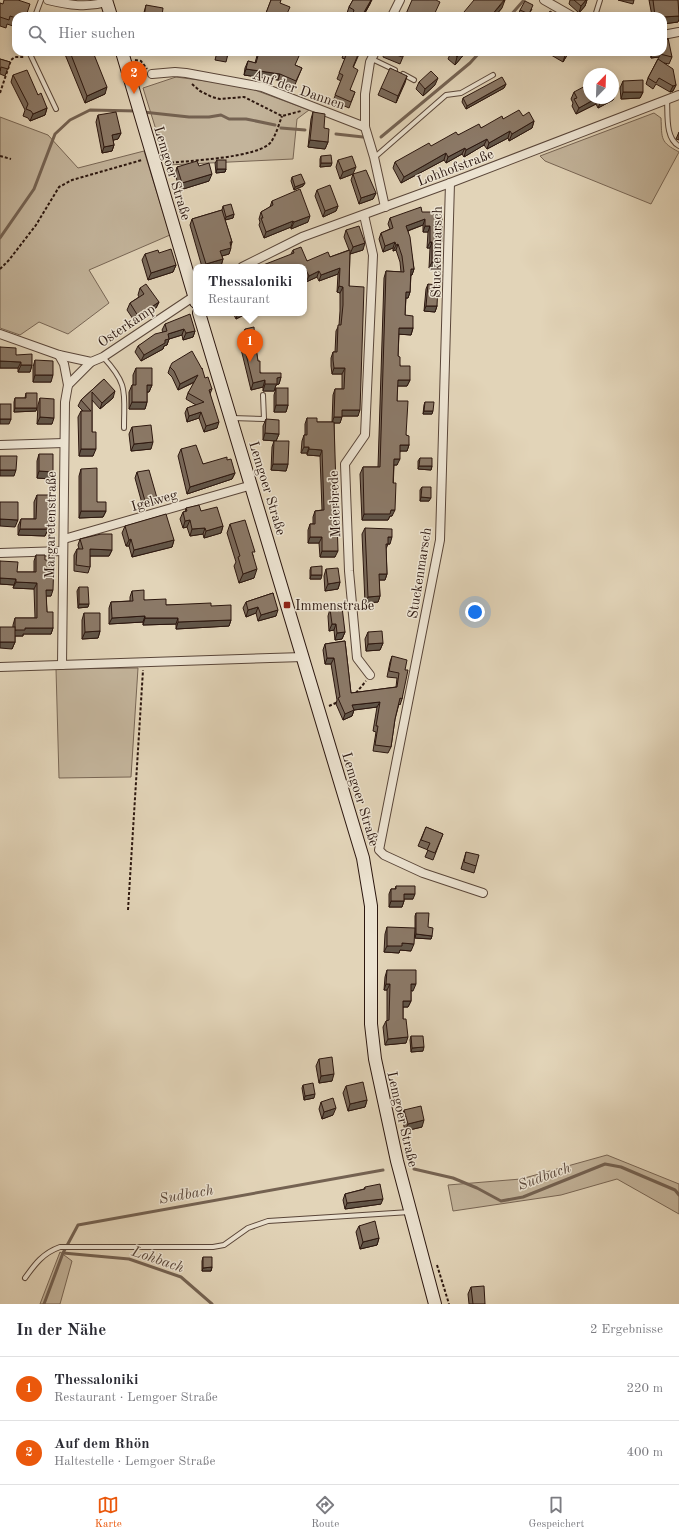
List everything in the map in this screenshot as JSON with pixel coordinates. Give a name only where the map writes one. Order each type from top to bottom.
[{"type":"main road","points":[[106,1],[110,12]]},
{"type":"main road","name":"Lemgoer Straße","points":[[124,58],[193,291]]},
{"type":"main road","name":"Lemgoer Straße","points":[[201,316],[363,858],[371,906],[371,1024],[375,1059],[397,1161],[435,1304]]},
{"type":"street","points":[[48,0],[72,6],[93,6],[106,1]]},
{"type":"street","points":[[394,12],[400,0]]},
{"type":"street","points":[[544,0],[565,12]]},
{"type":"street","points":[[667,34],[679,32]]},
{"type":"street","name":"Auf der Dannen","points":[[373,56],[365,94],[365,127],[374,158],[385,207]]},
{"type":"street","name":"Auf der Dannen","points":[[152,74],[186,73],[262,87],[365,127]]},
{"type":"street","name":"Lohhofstraße","points":[[248,264],[302,237],[450,183],[679,95]]},
{"type":"street","name":"Stuckenmarsch","points":[[450,183],[440,540],[379,850],[384,855],[423,873],[483,893]]},
{"type":"street","name":"Meierbrede","points":[[364,215],[373,254],[365,435],[345,464],[349,571],[357,658],[370,675]]},
{"type":"street","name":"Osterkamp","points":[[0,334],[58,355],[91,362],[103,357],[193,299]]},
{"type":"street","name":"Margaretenstraße","points":[[58,355],[64,364],[68,385],[65,402],[64,443],[62,665]]},
{"type":"street","points":[[68,385],[91,362]]},
{"type":"street","points":[[0,445],[64,443]]},
{"type":"street","name":"Igelweg","points":[[64,539],[252,485]]},
{"type":"street","points":[[0,553],[63,551]]},
{"type":"street","points":[[0,667],[303,656]]},
{"type":"lane","points":[[36,12],[41,0]]},
{"type":"lane","points":[[596,12],[600,0]]},
{"type":"lane","points":[[29,56],[56,108]]},
{"type":"lane","points":[[373,56],[414,80]]},
{"type":"lane","points":[[374,158],[446,95],[461,93],[493,75]]},
{"type":"lane","points":[[667,100],[669,133],[674,144],[679,146]]},
{"type":"lane","points":[[103,357],[116,371],[124,387],[124,428]]},
{"type":"lane","points":[[231,418],[264,419],[263,395]]},
{"type":"lane","points":[[24,1278],[39,1258],[49,1251],[60,1247],[213,1247],[224,1245],[248,1228],[268,1221],[410,1212]]},
{"type":"path","points":[[0,93],[11,60],[15,57],[24,58],[25,56]]},
{"type":"path","points":[[124,58],[141,61],[152,74]]},
{"type":"path","points":[[186,73],[187,77],[196,87],[212,97],[220,99],[244,97],[282,116],[299,113],[308,105]]},
{"type":"path","points":[[0,268],[9,260],[36,225],[59,187],[72,180],[154,160],[228,156],[260,149],[270,143],[282,116]]},
{"type":"path","points":[[0,156],[11,159]]},
{"type":"path","points":[[128,910],[143,663]]},
{"type":"path","points":[[352,695],[359,692],[370,675]]},
{"type":"path","points":[[319,711],[339,701]]},
{"type":"shaded area","points":[[176,77],[244,86],[309,110],[297,119],[293,159],[167,165],[143,88]]},
{"type":"shaded area","points":[[654,113],[661,118],[663,139],[668,145],[679,152],[651,204],[545,161],[540,156]]},
{"type":"shaded area","points":[[0,117],[48,135],[78,168],[144,151],[170,235],[89,270],[109,303],[68,334],[39,322],[20,335],[0,328]]},
{"type":"shaded area","points":[[138,668],[131,777],[59,778],[56,669]]},
{"type":"shaded area","points":[[607,1155],[679,1184],[679,1214],[617,1179],[561,1195],[453,1211],[448,1185],[521,1179]]},
{"type":"shaded area","points":[[60,1252],[72,1261],[60,1304],[40,1304]]},
{"type":"building","points":[[4,0],[18,0],[30,4],[27,12],[12,12],[12,17],[10,16],[9,20],[0,17],[0,3],[3,4]]},
{"type":"building","points":[[271,0],[281,0],[280,3],[290,7],[288,12],[266,12]]},
{"type":"building","points":[[353,0],[371,0],[364,12],[353,12],[354,10],[349,7]]},
{"type":"building","points":[[412,0],[436,0],[440,2],[435,12],[407,12]]},
{"type":"building","points":[[474,0],[504,0],[494,12],[464,12]]},
{"type":"building","points":[[574,0],[586,0],[581,6]]},
{"type":"building","points":[[653,0],[678,0],[679,16],[667,17],[667,12],[654,12]]},
{"type":"building","points":[[525,1],[533,5],[530,12],[520,10]]},
{"type":"building","points":[[146,5],[163,8],[162,12],[145,12]]},
{"type":"building","points":[[668,38],[672,57],[667,56]]},
{"type":"building","points":[[72,56],[95,56],[107,87],[87,96]]},
{"type":"building","points":[[258,56],[299,56],[295,65],[302,68],[296,81],[280,74],[246,69],[248,61],[256,63]]},
{"type":"building","points":[[346,56],[357,56],[353,67],[358,70],[350,90],[355,92],[351,102],[335,95],[343,75],[339,73]]},
{"type":"building","points":[[0,59],[10,62],[8,69],[1,67],[0,71]]},
{"type":"building","points":[[658,59],[673,69],[676,85],[673,86],[659,78],[656,83],[648,78]]},
{"type":"building","points":[[390,68],[407,76],[398,96],[381,88]]},
{"type":"building","points":[[27,70],[38,95],[41,93],[47,108],[33,114],[31,111],[26,109],[28,104],[13,75]]},
{"type":"building","points":[[431,71],[438,78],[425,89],[419,82]]},
{"type":"building","points":[[502,77],[506,84],[467,106],[463,98]]},
{"type":"building","points":[[643,80],[643,92],[623,92],[623,81]]},
{"type":"building","points":[[583,87],[583,104],[586,104],[579,108],[574,99],[577,98],[574,92]]},
{"type":"building","points":[[519,110],[523,116],[529,112],[534,121],[512,134],[510,131],[489,143],[487,139],[448,157],[446,153],[404,177],[395,162],[429,143],[431,146],[456,132],[458,135],[479,124],[481,128],[502,116],[503,119]]},
{"type":"building","points":[[116,112],[121,133],[112,135],[114,145],[104,147],[98,115]]},
{"type":"building","points":[[313,112],[325,114],[324,128],[329,129],[328,142],[310,140]]},
{"type":"building","points":[[331,155],[332,163],[321,163],[321,156]]},
{"type":"building","points":[[352,156],[356,167],[343,172],[338,160]]},
{"type":"building","points":[[217,160],[226,160],[226,169],[217,169]]},
{"type":"building","points":[[197,161],[199,166],[209,163],[212,174],[182,183],[177,167]]},
{"type":"building","points":[[366,170],[376,193],[361,198],[353,174]]},
{"type":"building","points":[[301,174],[305,183],[295,187],[292,177]]},
{"type":"building","points":[[330,185],[338,206],[325,211],[317,190]]},
{"type":"building","points":[[300,189],[310,216],[266,232],[261,218],[263,218],[261,212],[273,205],[272,201]]},
{"type":"building","points":[[231,204],[234,214],[226,217],[223,206]]},
{"type":"building","points":[[421,207],[422,212],[442,212],[442,242],[440,242],[439,262],[432,262],[430,226],[425,226],[425,219],[406,226],[410,237],[414,269],[411,269],[410,292],[406,292],[405,315],[413,316],[413,328],[399,328],[398,356],[400,357],[400,366],[410,366],[410,380],[398,380],[397,401],[408,401],[406,435],[409,436],[409,445],[400,445],[400,459],[394,459],[393,483],[396,483],[395,510],[391,510],[390,514],[364,514],[363,467],[380,467],[386,271],[404,272],[402,256],[398,244],[396,245],[395,242],[385,246],[381,233],[393,228],[390,218]]},
{"type":"building","points":[[222,210],[232,242],[230,242],[231,248],[220,251],[223,259],[206,264],[192,219]]},
{"type":"building","points":[[359,226],[365,243],[353,247],[346,230]]},
{"type":"building","points":[[301,247],[307,261],[328,252],[330,257],[350,250],[349,286],[364,287],[360,410],[342,410],[342,417],[334,417],[335,389],[344,389],[345,368],[334,368],[333,360],[333,352],[337,352],[338,325],[341,325],[343,305],[343,287],[339,286],[340,268],[321,275],[319,271],[309,276],[307,272],[307,264],[266,264],[294,253],[293,250]]},
{"type":"building","points":[[171,249],[176,265],[151,273],[145,254],[158,250],[159,253]]},
{"type":"building","points":[[146,284],[159,302],[138,316],[130,303],[144,294],[140,288]]},
{"type":"building","points":[[428,284],[438,285],[437,306],[426,306]]},
{"type":"building","points":[[190,314],[195,331],[186,333],[184,329],[168,334],[169,339],[165,340],[165,343],[144,355],[138,346],[155,334],[167,331],[165,324]]},
{"type":"building","points":[[254,327],[258,361],[260,361],[260,373],[281,373],[281,377],[277,378],[277,384],[265,384],[265,380],[253,383],[243,342],[248,341],[245,329]]},
{"type":"building","points":[[0,347],[16,348],[16,355],[32,354],[32,365],[21,365],[21,362],[0,361]]},
{"type":"building","points":[[192,351],[202,368],[205,378],[208,377],[212,389],[209,390],[219,422],[206,426],[201,412],[189,416],[187,408],[204,402],[188,393],[198,375],[180,384],[174,371],[170,367],[172,363]]},
{"type":"building","points":[[35,360],[53,361],[53,375],[35,375]]},
{"type":"building","points":[[136,368],[152,368],[152,385],[147,385],[147,402],[132,402],[132,385],[136,385]]},
{"type":"building","points":[[104,379],[115,391],[102,403],[92,392],[92,432],[96,432],[96,449],[81,449],[81,411],[91,411],[81,400]]},
{"type":"building","points":[[276,388],[288,388],[288,405],[276,405]]},
{"type":"building","points":[[26,393],[37,393],[37,408],[15,408],[15,398],[26,398]]},
{"type":"building","points":[[40,398],[54,399],[54,418],[40,417]]},
{"type":"building","points":[[425,402],[434,402],[433,411],[424,411]]},
{"type":"building","points":[[0,404],[11,404],[11,419],[0,419]]},
{"type":"building","points":[[307,418],[317,418],[317,422],[334,422],[338,551],[322,551],[322,537],[310,537],[310,524],[315,524],[315,511],[324,510],[322,450],[304,447],[304,435],[307,435]]},
{"type":"building","points":[[266,419],[279,420],[279,434],[265,433]]},
{"type":"building","points":[[151,425],[153,442],[134,444],[132,427]]},
{"type":"building","points":[[274,441],[289,441],[288,464],[273,464]]},
{"type":"building","points":[[196,445],[203,464],[227,457],[227,460],[231,459],[235,473],[190,487],[181,449]]},
{"type":"building","points":[[39,454],[53,454],[53,472],[39,471]]},
{"type":"building","points":[[0,456],[17,456],[16,470],[0,470]]},
{"type":"building","points":[[420,458],[432,458],[432,466],[419,466]]},
{"type":"building","points":[[97,468],[97,502],[106,502],[106,511],[81,511],[81,469]]},
{"type":"building","points":[[149,470],[157,498],[145,501],[137,472]]},
{"type":"building","points":[[422,487],[431,487],[431,498],[421,497]]},
{"type":"building","points":[[37,495],[54,495],[53,520],[48,519],[48,529],[20,529],[21,519],[36,519]]},
{"type":"building","points":[[0,502],[18,502],[18,520],[0,519]]},
{"type":"building","points":[[199,505],[201,511],[217,507],[223,526],[206,531],[205,528],[192,529],[190,520],[185,521],[183,512],[187,511],[186,508]]},
{"type":"building","points":[[166,514],[174,540],[134,550],[125,526]]},
{"type":"building","points":[[245,520],[255,552],[252,552],[257,569],[243,574],[238,557],[240,556],[230,524]]},
{"type":"building","points":[[365,528],[392,529],[392,537],[388,537],[388,544],[386,544],[387,574],[379,574],[380,596],[368,597]]},
{"type":"building","points":[[101,534],[112,534],[112,550],[90,549],[90,567],[76,565],[77,549],[83,549],[80,539]]},
{"type":"building","points":[[36,555],[45,555],[45,560],[54,560],[53,590],[46,590],[47,612],[53,612],[53,628],[25,628],[25,630],[15,630],[15,618],[37,618],[37,583],[16,582],[16,579],[0,578],[0,561],[18,562],[17,572],[36,572]]},
{"type":"building","points":[[322,566],[322,575],[311,575],[311,567]]},
{"type":"building","points":[[338,568],[340,582],[328,584],[326,569]]},
{"type":"building","points":[[79,587],[88,587],[89,604],[79,604]]},
{"type":"building","points":[[144,590],[144,600],[166,599],[166,605],[211,603],[211,606],[231,605],[231,620],[178,622],[178,618],[145,618],[145,616],[112,618],[111,602],[133,601],[132,591]]},
{"type":"building","points":[[273,593],[278,610],[261,615],[258,607],[248,610],[246,602]]},
{"type":"building","points":[[342,607],[345,632],[337,633],[336,624],[332,624],[330,609]]},
{"type":"building","points":[[84,613],[100,613],[100,631],[85,632]]},
{"type":"building","points":[[0,627],[15,627],[15,642],[0,642]]},
{"type":"building","points":[[382,631],[383,643],[368,644],[368,632]]},
{"type":"building","points":[[345,641],[351,693],[397,687],[399,673],[389,671],[392,656],[407,660],[405,670],[408,670],[402,699],[400,698],[395,719],[391,747],[375,745],[378,726],[376,726],[380,702],[352,705],[354,710],[345,714],[338,698],[340,697],[334,658],[327,658],[325,644]]},
{"type":"building","points":[[426,827],[443,834],[435,853],[427,850],[430,843],[421,840]]},
{"type":"building","points":[[466,852],[479,855],[476,866],[464,862]]},
{"type":"building","points":[[396,886],[415,886],[415,894],[404,894],[404,901],[391,901],[391,889],[396,889]]},
{"type":"building","points":[[416,913],[429,913],[428,927],[433,928],[432,936],[416,934]]},
{"type":"building","points":[[387,927],[415,928],[414,944],[402,943],[402,946],[387,946]]},
{"type":"building","points":[[387,970],[416,970],[416,984],[411,984],[411,1001],[403,1001],[403,1019],[406,1019],[408,1037],[388,1039],[386,1021],[389,1020],[390,984],[386,984]]},
{"type":"building","points":[[411,1036],[423,1036],[424,1047],[412,1048]]},
{"type":"building","points":[[332,1057],[334,1074],[321,1076],[319,1059]]},
{"type":"building","points":[[363,1082],[367,1100],[350,1104],[346,1086]]},
{"type":"building","points":[[313,1083],[315,1094],[305,1096],[303,1085]]},
{"type":"building","points":[[333,1098],[336,1108],[324,1112],[321,1102]]},
{"type":"building","points":[[421,1106],[424,1120],[408,1124],[404,1110]]},
{"type":"building","points":[[380,1184],[383,1199],[347,1203],[345,1194],[365,1189],[365,1187]]},
{"type":"building","points":[[375,1221],[379,1238],[363,1242],[359,1226]]},
{"type":"building","points":[[203,1257],[212,1257],[212,1267],[203,1268]]},
{"type":"building","points":[[484,1286],[485,1304],[473,1304],[471,1287]]},
{"type":"waterway","points":[[514,12],[524,0]]},
{"type":"waterway","points":[[381,137],[470,63],[476,56]]},
{"type":"waterway","points":[[0,238],[34,189],[55,134],[70,120],[90,110],[137,111]]},
{"type":"waterway","points":[[143,112],[189,117],[209,117],[221,115],[229,119],[246,119],[275,125]]},
{"type":"waterway","points":[[281,128],[305,130]]},
{"type":"waterway","points":[[336,134],[363,137]]},
{"type":"waterway","name":"Sudbach","points":[[414,1169],[453,1178],[477,1188],[501,1201],[523,1197],[605,1164],[621,1167],[675,1190],[679,1195]]},
{"type":"waterway","name":"Sudbach","points":[[44,1304],[63,1253],[78,1225],[383,1170]]},
{"type":"waterway","name":"Lohbach","points":[[63,1253],[129,1259],[181,1277],[212,1304]]},
{"type":"place","name":"Auf dem Rhön","points":[[134,94]]},
{"type":"place","name":"Thessaloniki","points":[[250,362]]},
{"type":"place","name":"Immenstraße","points":[[287,605]]}]
